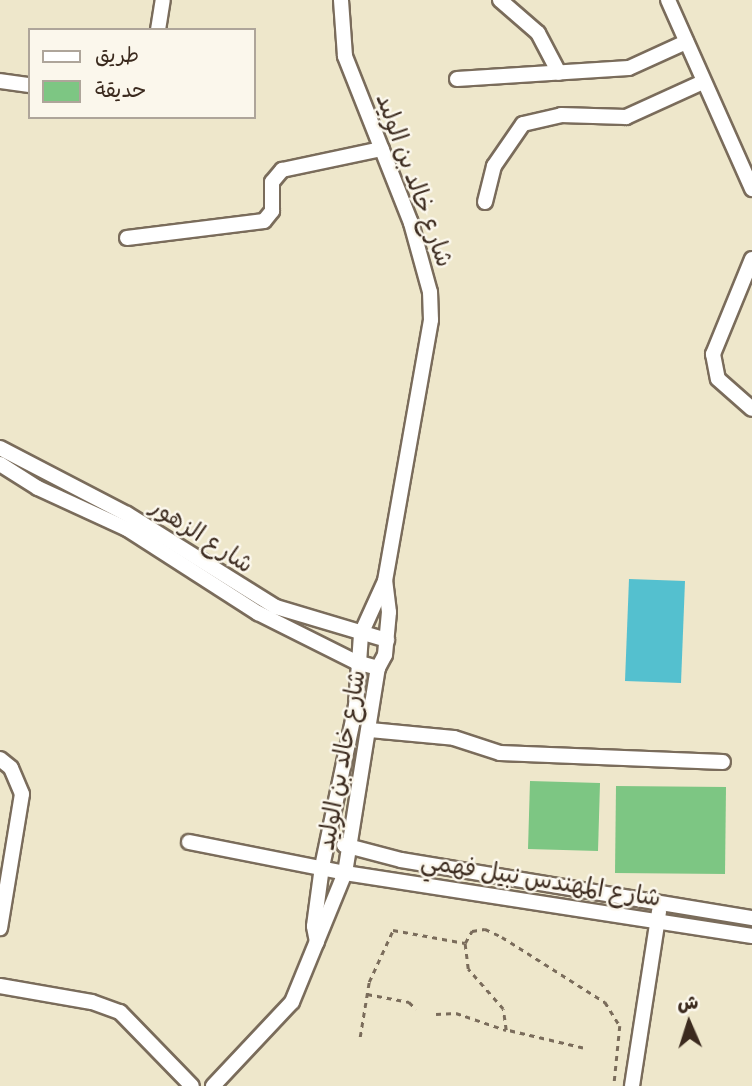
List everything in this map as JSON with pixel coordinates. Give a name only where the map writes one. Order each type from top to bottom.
[{"type":"street","points":[[158,28],[163,0]]},
{"type":"street","points":[[500,0],[538,33],[559,73]]},
{"type":"street","points":[[668,0],[752,188]]},
{"type":"street","name":"شارع خالد بن الوليد","points":[[213,1086],[292,1002],[345,873],[379,668],[387,640],[385,581],[431,320],[422,261],[345,56],[342,1]]},
{"type":"street","points":[[457,79],[629,68],[685,42]]},
{"type":"street","points":[[0,81],[28,86]]},
{"type":"street","points":[[485,202],[495,166],[523,124],[561,115],[626,117],[703,82]]},
{"type":"street","points":[[127,238],[264,221],[272,211],[272,182],[282,170],[382,149]]},
{"type":"street","points":[[752,259],[720,329],[713,354],[719,379],[752,409]]},
{"type":"street","name":"شارع الزهور","points":[[0,448],[127,514],[276,607],[387,640]]},
{"type":"street","name":"شارع الزهور","points":[[0,464],[38,488],[127,529],[236,600],[356,662],[379,668]]},
{"type":"street","name":"شارع خالد بن الوليد","points":[[317,942],[314,926],[322,867],[331,842],[356,706],[356,662],[361,634],[385,581]]},
{"type":"street","points":[[370,730],[454,738],[500,753],[723,762]]},
{"type":"street","points":[[0,928],[22,794],[6,764]]},
{"type":"street","name":"شارع المهندس نبيل فهمي","points":[[189,842],[345,873],[752,936]]},
{"type":"street","name":"شارع المهندس نبيل فهمي","points":[[331,842],[401,860],[752,918]]},
{"type":"street","points":[[632,1086],[660,903]]},
{"type":"street","points":[[0,986],[92,1002],[120,1012],[192,1086]]},
{"type":"path","points":[[506,1030],[503,1009],[468,970],[465,943],[472,931],[485,929],[605,1002],[620,1026],[614,1086]]},
{"type":"path","points":[[360,1037],[367,994],[394,930],[465,943]]},
{"type":"path","points":[[367,994],[409,1002],[416,1009]]},
{"type":"path","points":[[436,1014],[456,1013],[506,1030],[583,1048]]},
{"type":"green space","points":[[530,781],[600,783],[598,851],[528,849]]},
{"type":"green space","points":[[616,786],[726,787],[725,874],[615,873]]},
{"type":"water","points":[[629,579],[685,581],[681,683],[625,681]]}]
